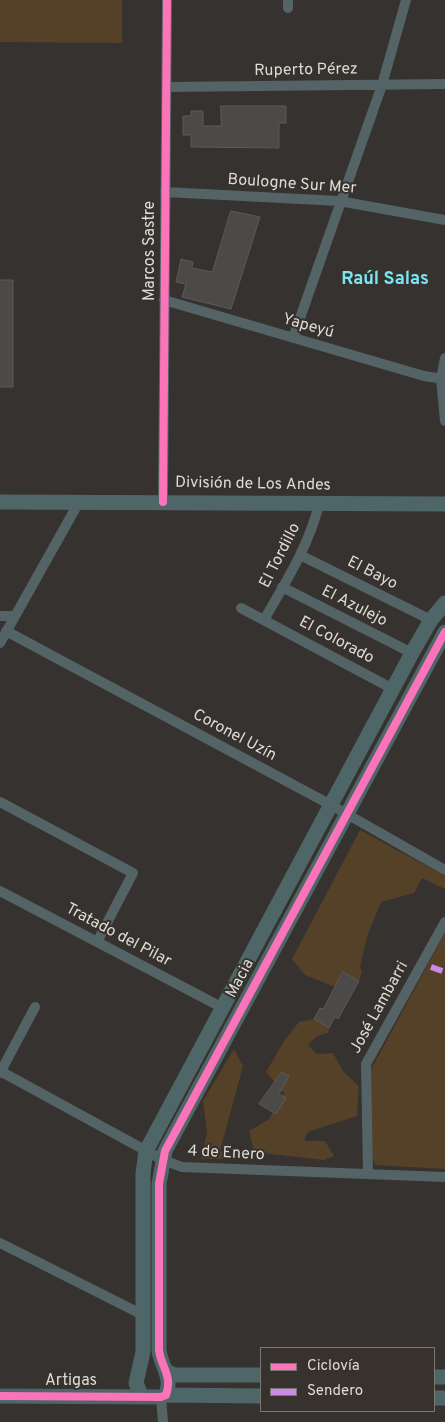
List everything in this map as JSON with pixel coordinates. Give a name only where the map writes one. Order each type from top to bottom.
[{"type":"street","name":"Marcos Sastre","points":[[164,502],[165,192],[168,88],[167,0]]},
{"type":"street","points":[[293,338],[382,85],[406,0]]},
{"type":"street","name":"Ruperto Pérez","points":[[168,88],[445,84]]},
{"type":"street","name":"Boulogne Sur Mer","points":[[165,192],[340,201],[445,220]]},
{"type":"street","name":"Yapeyú","points":[[164,300],[424,376],[443,379]]},
{"type":"street","points":[[445,358],[443,379],[445,421]]},
{"type":"street","name":"División de Los Andes","points":[[0,502],[445,504]]},
{"type":"street","points":[[0,643],[79,502]]},
{"type":"street","name":"El Tordillo","points":[[264,620],[300,554],[315,521],[319,504]]},
{"type":"street","name":"El Bayo","points":[[300,554],[431,620]]},
{"type":"street","name":"El Azulejo","points":[[282,588],[412,653]]},
{"type":"street","name":"Macia","points":[[139,1365],[143,1352],[143,1173],[146,1150],[412,653],[431,620],[445,603]]},
{"type":"street","name":"El Colorado","points":[[241,608],[393,689]]},
{"type":"street","points":[[0,616],[14,616]]},
{"type":"street","name":"Coronel Uzín","points":[[6,632],[346,813],[445,870]]},
{"type":"street","name":"Macia","points":[[166,1368],[159,1350],[159,1184],[163,1160],[169,1142],[445,632]]},
{"type":"street","points":[[0,802],[133,873],[97,942]]},
{"type":"street","name":"Tratado del Pilar","points":[[0,891],[223,1008]]},
{"type":"street","name":"José Lambarri","points":[[368,1174],[366,1064],[445,922]]},
{"type":"street","points":[[0,1072],[35,1007]]},
{"type":"street","name":"4 de Enero","points":[[0,1072],[163,1160],[182,1167],[445,1177]]},
{"type":"street","points":[[0,1243],[143,1316]]},
{"type":"street","points":[[260,1376],[174,1375],[166,1368],[149,1363],[139,1365],[136,1383],[142,1397],[260,1396]]},
{"type":"street","points":[[163,1422],[163,1396],[169,1388],[166,1368]]},
{"type":"street","name":"Artigas","points":[[0,1396],[142,1397]]},
{"type":"shaded area","points":[[0,0],[122,0],[122,43],[0,42]]},
{"type":"shaded area","points":[[360,830],[445,876],[445,889],[422,878],[414,893],[381,902],[368,934],[360,966],[362,971],[359,981],[343,972],[335,987],[305,975],[292,959]]},
{"type":"shaded area","points":[[445,933],[445,1169],[375,1165],[372,1156],[370,1071]]},
{"type":"shaded area","points":[[314,1019],[329,1028],[328,1033],[317,1036],[308,1045],[317,1054],[333,1053],[343,1071],[359,1086],[357,1116],[308,1132],[304,1141],[325,1141],[334,1156],[324,1160],[254,1152],[249,1131],[269,1119],[284,1093],[266,1072],[284,1041],[299,1022]]},
{"type":"shaded area","points":[[234,1049],[243,1066],[220,1151],[231,1155],[229,1159],[201,1159],[207,1132],[203,1101]]},
{"type":"building","points":[[221,106],[286,106],[286,123],[279,123],[279,148],[191,147],[191,135],[183,135],[183,116],[191,116],[191,111],[203,111],[203,126],[221,126]]},
{"type":"building","points":[[231,211],[260,217],[231,309],[182,297],[186,284],[176,282],[181,259],[193,262],[192,268],[212,272]]},
{"type":"building","points":[[0,280],[13,280],[13,387],[0,387]]},
{"type":"building","points":[[343,972],[359,981],[338,1019],[335,1017],[329,1028],[314,1019],[320,1008],[323,1009]]},
{"type":"building","points":[[282,1072],[289,1076],[279,1094],[286,1098],[276,1114],[259,1104]]},
{"type":"marked path","points":[[431,967],[445,972]]},
{"type":"cycle path","points":[[163,502],[167,0]]},
{"type":"cycle path","points":[[0,1396],[161,1397],[166,1395],[168,1382],[159,1350],[159,1184],[165,1151],[445,632]]},
{"type":"district","name":"Raúl Salas","points":[[385,280]]}]
